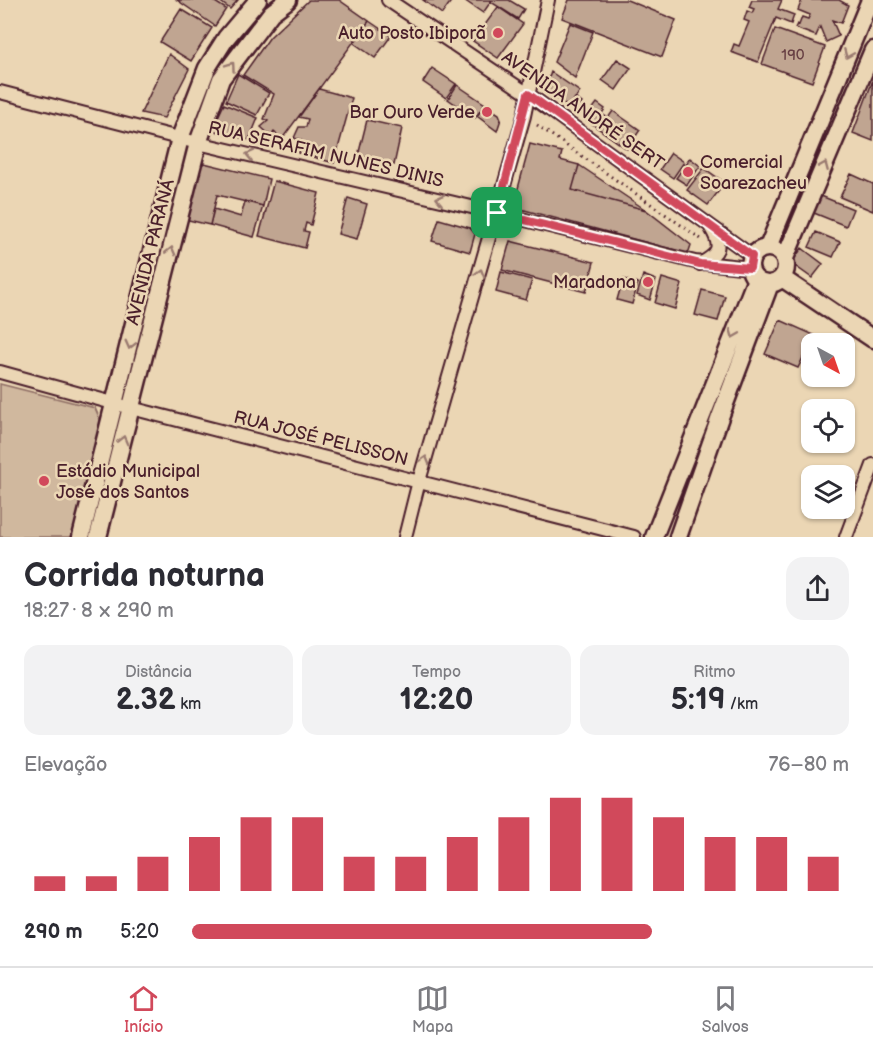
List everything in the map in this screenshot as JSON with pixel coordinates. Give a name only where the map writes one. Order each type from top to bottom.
[{"type":"main road","name":"AVENIDA PARANÁ","points":[[98,537],[123,406],[180,138],[207,68],[226,38],[258,0]]},
{"type":"main road","name":"AVENIDA PARANÁ","points":[[81,537],[123,406],[198,143],[221,79],[271,13],[288,0]]},
{"type":"main road","points":[[768,247],[870,0]]},
{"type":"main road","points":[[784,258],[873,50]]},
{"type":"main road","points":[[816,130],[836,137]]},
{"type":"main road","points":[[678,537],[712,414],[762,273],[762,248],[778,250],[784,258],[786,268],[762,273]]},
{"type":"main road","name":"AVENIDA ANDRÉ SERT","points":[[762,273],[873,339]]},
{"type":"main road","points":[[654,537],[712,414]]},
{"type":"street","name":"AVENIDA ANDRÉ SERT","points":[[387,0],[528,94],[709,224],[762,273]]},
{"type":"street","points":[[405,537],[419,481],[497,213],[528,94],[548,0]]},
{"type":"street","name":"RUA SERAFIM NUNES DINIS","points":[[0,92],[198,143],[497,213],[700,264],[762,273]]},
{"type":"street","points":[[700,264],[712,257],[718,248],[717,239],[709,224]]},
{"type":"street","name":"RUA JOSÉ PELISSON","points":[[0,372],[123,406],[634,537]]},
{"type":"street","points":[[846,537],[873,465]]},
{"type":"path","points":[[537,125],[698,236],[703,245]]},
{"type":"shaded area","name":"Estádio Municipal José dos Santos","points":[[0,384],[95,408],[102,424],[73,537],[0,537]]},
{"type":"building","points":[[177,0],[212,0],[226,9],[215,26]]},
{"type":"building","points":[[218,0],[238,0],[230,9]]},
{"type":"building","points":[[309,0],[339,0],[369,21],[282,139],[274,132],[271,136],[261,127],[268,121],[264,119],[274,94],[243,75],[270,37]]},
{"type":"building","points":[[423,0],[452,0],[442,14]]},
{"type":"building","points":[[464,0],[492,0],[483,13]]},
{"type":"building","points":[[492,0],[509,0],[524,9],[518,19],[491,2]]},
{"type":"building","points":[[569,0],[627,0],[676,20],[662,57],[562,18]]},
{"type":"building","points":[[752,0],[782,0],[778,9],[794,15],[791,24],[776,18],[758,62],[731,52],[734,44],[739,46],[749,22],[744,20],[747,11],[752,13],[754,9],[749,7]]},
{"type":"building","points":[[802,0],[839,0],[848,5],[841,23],[832,20],[839,36],[826,42],[820,27],[816,36],[795,28],[802,17],[808,19],[810,15],[798,10]]},
{"type":"building","points":[[498,7],[523,24],[498,58],[473,41]]},
{"type":"building","points":[[181,9],[212,28],[191,61],[160,42]]},
{"type":"building","points":[[369,21],[391,36],[375,58],[354,43]]},
{"type":"building","points":[[570,23],[593,32],[575,78],[554,62]]},
{"type":"building","points":[[775,29],[825,47],[812,82],[762,64]]},
{"type":"building","points":[[169,54],[189,69],[164,118],[141,113]]},
{"type":"building","points":[[617,59],[631,68],[616,90],[602,80]]},
{"type":"building","points":[[432,68],[456,84],[446,98],[423,82]]},
{"type":"building","points":[[551,72],[580,92],[569,107],[547,93],[546,86]]},
{"type":"building","points":[[238,74],[269,93],[257,115],[226,101]]},
{"type":"building","points":[[873,80],[873,141],[853,133]]},
{"type":"building","points":[[457,85],[485,104],[475,118],[448,99]]},
{"type":"building","points":[[319,89],[352,98],[334,163],[299,153],[301,140],[294,138],[299,127],[306,127],[308,119],[299,117]]},
{"type":"building","points":[[575,98],[582,103],[576,112],[569,107]]},
{"type":"building","points":[[597,103],[605,109],[594,125],[585,119]]},
{"type":"building","points":[[224,104],[258,118],[249,140],[212,130]]},
{"type":"building","points":[[485,105],[499,114],[501,119],[497,131],[477,116]]},
{"type":"building","points":[[613,111],[640,130],[627,149],[595,126],[603,115],[608,118]]},
{"type":"building","points":[[367,120],[402,128],[394,165],[358,156]]},
{"type":"building","points":[[530,144],[562,152],[560,160],[579,165],[572,190],[646,210],[691,245],[689,251],[686,253],[513,207]]},
{"type":"building","points":[[671,153],[684,162],[673,178],[660,169]]},
{"type":"building","name":"Comercial Soarezacheu","points":[[690,158],[700,166],[687,185],[676,178]]},
{"type":"building","points":[[204,163],[269,179],[263,206],[217,195],[210,225],[184,219],[195,172]]},
{"type":"building","points":[[579,165],[646,210],[572,190]]},
{"type":"building","points":[[704,168],[725,183],[708,205],[687,190]]},
{"type":"building","points":[[851,174],[873,184],[873,211],[840,197]]},
{"type":"building","points":[[274,181],[319,193],[311,225],[306,223],[304,231],[309,232],[305,248],[259,236]]},
{"type":"building","points":[[821,196],[853,209],[846,226],[814,213]]},
{"type":"building","points":[[348,198],[367,204],[357,239],[338,234]]},
{"type":"building","points":[[245,201],[263,206],[254,237],[210,225],[214,209],[241,217]]},
{"type":"building","points":[[439,219],[470,228],[475,234],[470,252],[432,241]]},
{"type":"building","points":[[816,232],[840,242],[833,257],[809,247]]},
{"type":"building","points":[[510,241],[594,262],[586,292],[502,270]]},
{"type":"building","points":[[802,248],[823,264],[812,278],[791,263]]},
{"type":"building","points":[[501,272],[532,280],[526,300],[496,292]]},
{"type":"building","points":[[643,275],[656,280],[650,300],[637,295]]},
{"type":"building","points":[[662,278],[682,284],[675,309],[655,303]]},
{"type":"building","points":[[623,279],[638,283],[632,304],[617,300]]},
{"type":"building","points":[[702,290],[725,296],[718,321],[695,315]]},
{"type":"building","points":[[780,320],[809,333],[801,333],[801,362],[798,368],[765,354]]},
{"type":"place","name":"Auto Posto Ibiporã","points":[[498,33]]},
{"type":"place","name":"Bar Ouro Verde","points":[[487,112]]},
{"type":"place","name":"Comercial Soarezacheu","points":[[688,172]]},
{"type":"place","name":"Maradona","points":[[648,282]]},
{"type":"place","name":"Estádio Municipal José dos Santos","points":[[44,481]]},
{"type":"route","points":[[528,94],[752,256],[750,268],[700,264],[497,213],[528,94]]}]
